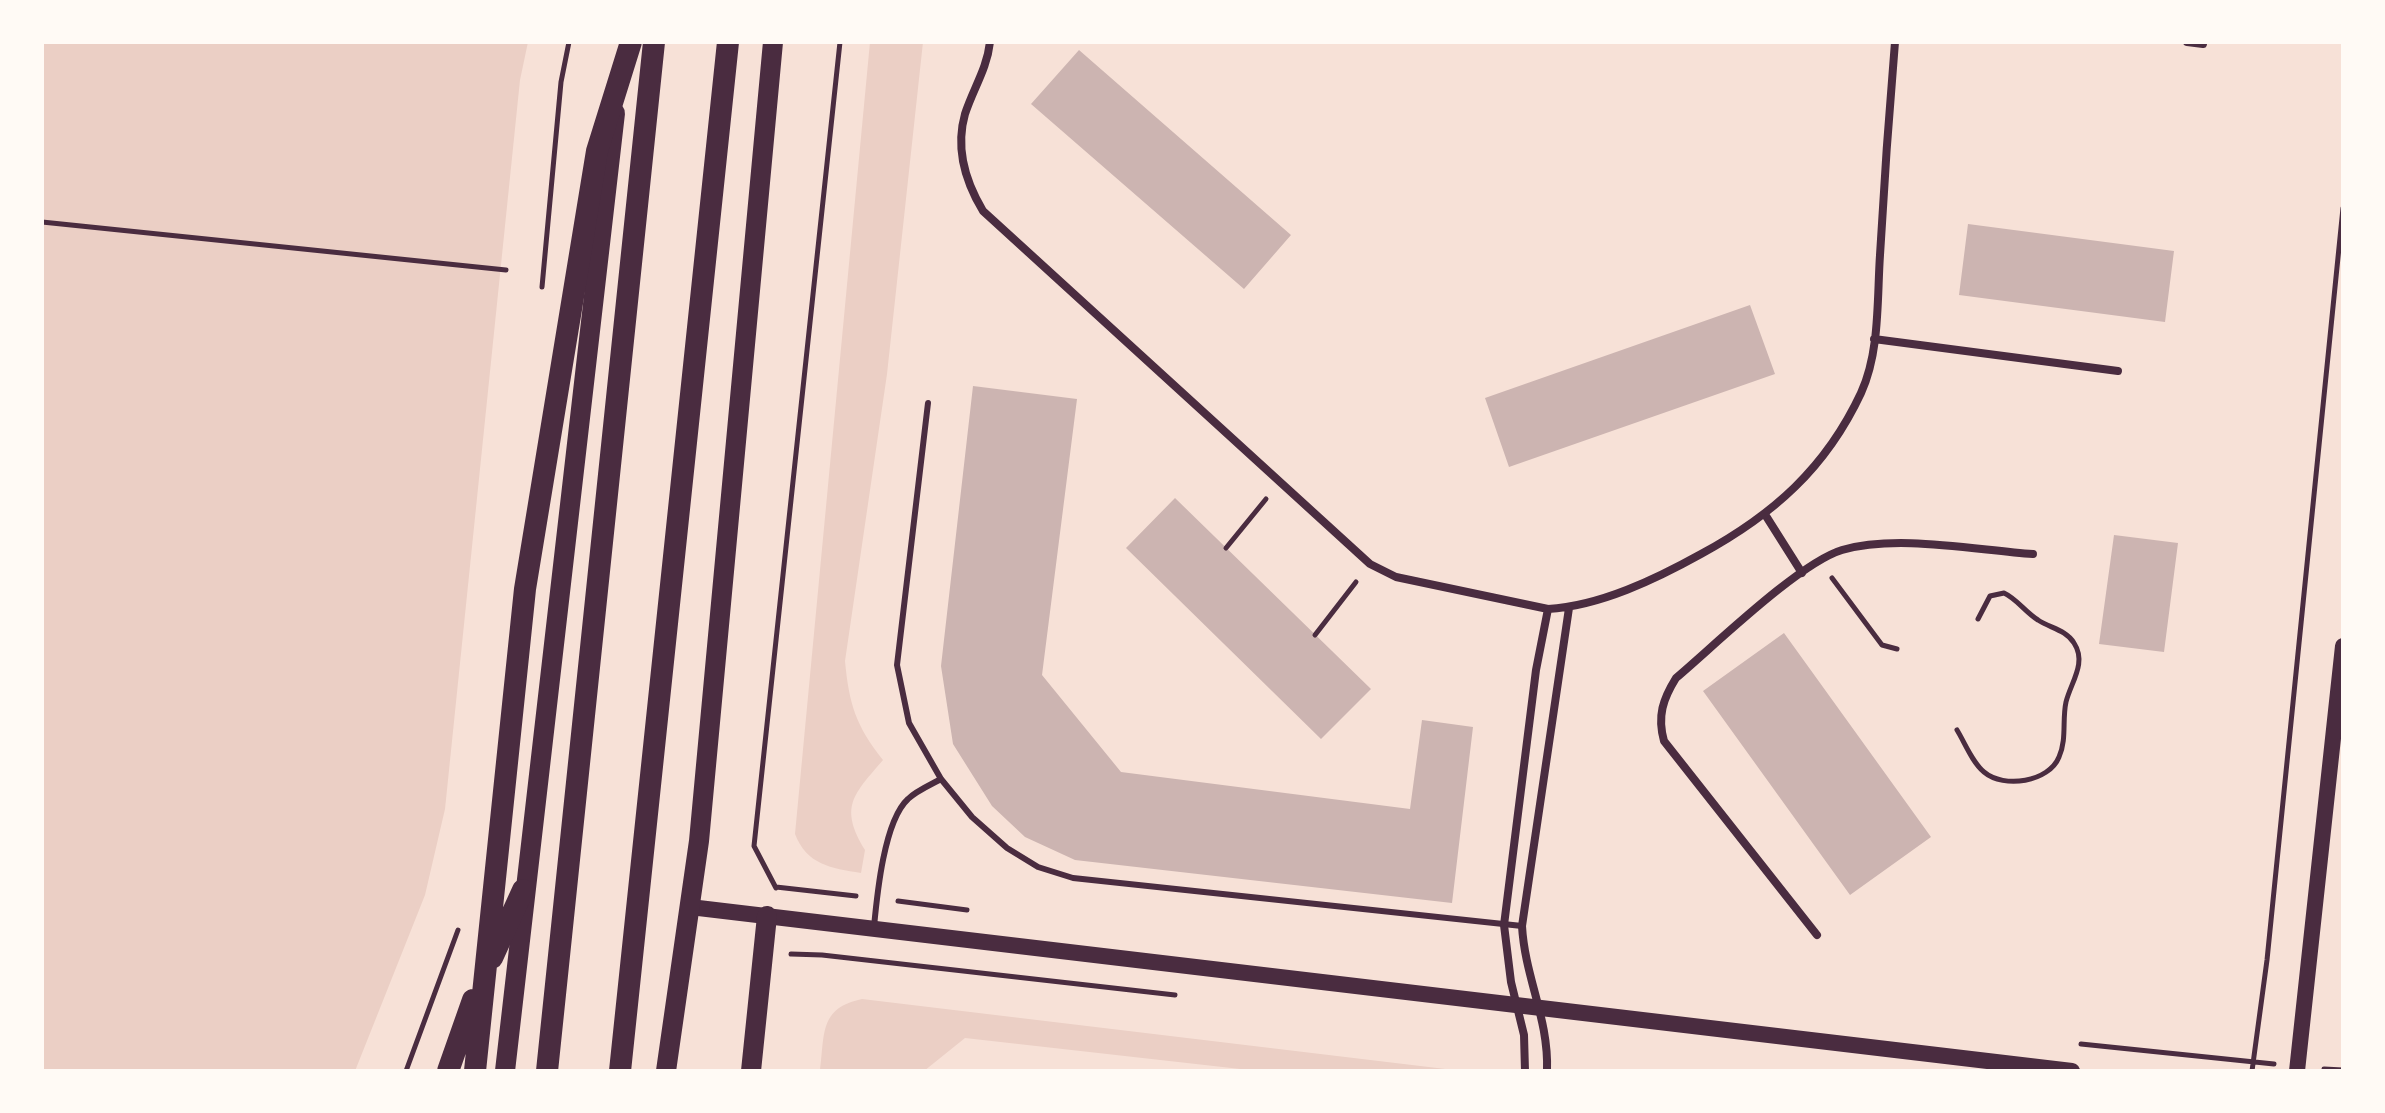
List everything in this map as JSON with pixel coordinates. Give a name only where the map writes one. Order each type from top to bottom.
[{"type":"highway","points":[[475,1071],[525,589],[597,151],[631,42]]},
{"type":"highway","points":[[547,1071],[654,42]]},
{"type":"highway","points":[[620,1071],[728,42]]},
{"type":"highway","points":[[448,1071],[472,1003],[523,890]]},
{"type":"main road","points":[[505,1071],[523,890],[625,42]]},
{"type":"main road","points":[[666,1071],[690,907],[773,42]]},
{"type":"main road","points":[[2297,1071],[2343,646]]},
{"type":"main road","points":[[690,907],[2072,1071]]},
{"type":"main road","points":[[751,1071],[767,916]]},
{"type":"street","points":[[990,42],[983,76],[965,115],[960,150],[967,184],[983,211],[1370,564],[1396,577],[1548,609],[1569,608],[1675,568],[1766,516],[1803,482],[1837,434],[1862,391],[1874,339],[1895,42]]},
{"type":"street","points":[[2187,42],[2203,44]]},
{"type":"street","points":[[1874,339],[2118,371]]},
{"type":"street","points":[[1766,516],[1802,573]]},
{"type":"street","points":[[1817,935],[1664,741],[1659,725],[1661,707],[1676,678],[1802,573],[1839,551],[1896,544],[2033,554]]},
{"type":"street","points":[[1547,1071],[1540,1007],[1524,962],[1522,926],[1569,608]]},
{"type":"street","points":[[1525,1071],[1519,1006],[1511,982],[1504,925],[1536,670],[1548,609]]},
{"type":"lane","points":[[928,403],[897,665],[909,723],[941,779],[972,817],[1007,848],[1038,867],[1073,878],[1522,926]]},
{"type":"lane","points":[[874,927],[879,883],[893,825],[907,799],[941,779]]},
{"type":"path","points":[[789,970],[794,918],[754,846],[840,42]]},
{"type":"path","points":[[2252,1071],[2267,960],[2343,208]]},
{"type":"path","points":[[42,222],[506,270]]},
{"type":"path","points":[[1226,548],[1279,482]]},
{"type":"path","points":[[1819,561],[1882,645],[1897,649]]},
{"type":"path","points":[[1315,635],[1370,564]]},
{"type":"path","points":[[1957,730],[1981,770],[1991,777],[2016,781],[2050,770],[2059,759],[2065,737],[2067,698],[2079,665],[2073,641],[2060,630],[2039,621],[2004,593],[1990,596],[1978,619]]},
{"type":"shaded area","points":[[42,42],[528,42],[520,80],[445,809],[425,895],[355,1071],[42,1071]]},
{"type":"shaded area","points":[[870,42],[923,42],[887,374],[845,661],[855,714],[883,760],[857,793],[851,812],[865,850],[861,873],[830,867],[813,859],[795,834]]},
{"type":"shaded area","points":[[862,999],[1462,1071],[1258,1071],[965,1038],[924,1071],[820,1071],[824,1034],[831,1016],[848,1003]]},
{"type":"building","points":[[1079,50],[1291,235],[1244,289],[1031,104]]},
{"type":"building","points":[[1968,224],[2174,251],[2165,322],[1959,295]]},
{"type":"building","points":[[1750,305],[1775,374],[1509,467],[1485,398]]},
{"type":"building","points":[[973,386],[1077,399],[1042,675],[1121,772],[1410,809],[1422,720],[1473,727],[1452,903],[1075,860],[1025,837],[992,806],[953,744],[941,666]]},
{"type":"building","points":[[1175,498],[1371,689],[1321,739],[1126,548]]},
{"type":"building","points":[[2114,535],[2178,543],[2164,652],[2099,644]]},
{"type":"building","points":[[1784,633],[1931,837],[1850,895],[1703,691]]}]
